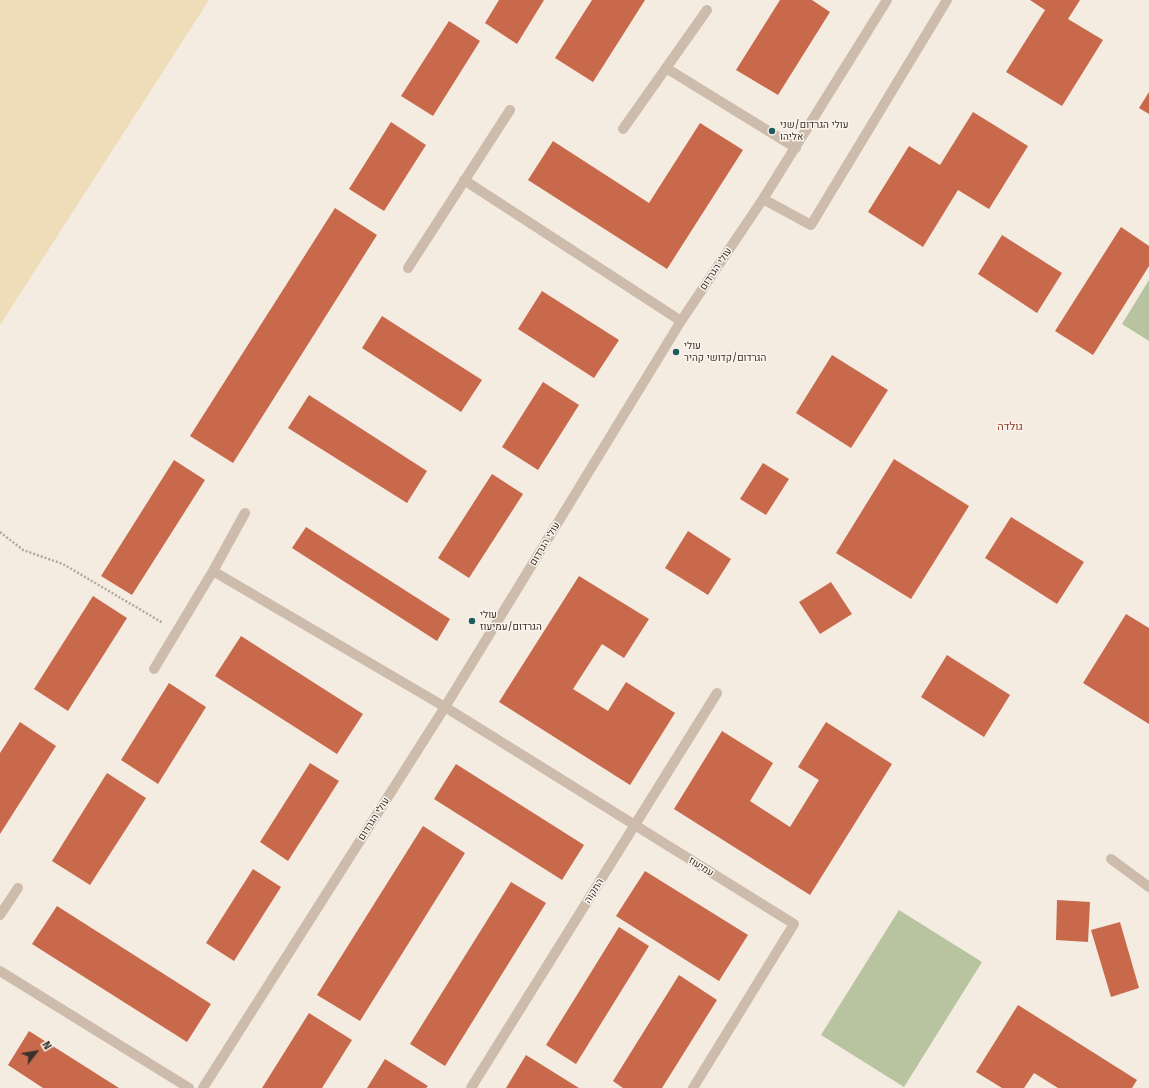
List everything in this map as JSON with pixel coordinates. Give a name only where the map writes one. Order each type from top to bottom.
[{"type":"street","name":"עולי הגרדום","points":[[203,1088],[445,707],[681,321],[796,148],[887,0]]},
{"type":"street","points":[[763,199],[812,225],[947,0]]},
{"type":"street","points":[[623,128],[707,10]]},
{"type":"street","points":[[666,68],[796,148]]},
{"type":"street","points":[[408,268],[510,110]]},
{"type":"street","points":[[464,180],[681,321]]},
{"type":"street","points":[[154,669],[245,513]]},
{"type":"street","name":"עמיעוז","points":[[213,570],[445,707],[794,924],[693,1088]]},
{"type":"street","name":"התקוה","points":[[471,1088],[717,693]]},
{"type":"street","points":[[1111,859],[1149,887]]},
{"type":"street","points":[[0,915],[18,888]]},
{"type":"street","points":[[0,971],[189,1088]]},
{"type":"path","points":[[0,532],[23,550],[62,564],[177,631]]},
{"type":"green space","points":[[1149,280],[1149,341],[1122,324]]},
{"type":"green space","points":[[899,910],[982,962],[904,1087],[821,1035]]},
{"type":"sand","points":[[0,0],[209,0],[0,325]]},
{"type":"building","points":[[499,0],[544,0],[517,44],[485,23]]},
{"type":"building","points":[[592,0],[645,0],[593,82],[555,58]]},
{"type":"building","points":[[780,0],[812,0],[830,12],[778,95],[736,70]]},
{"type":"building","points":[[1030,0],[1080,0],[1068,19],[1103,40],[1062,106],[1006,72],[1045,10]]},
{"type":"building","points":[[449,21],[480,41],[433,116],[401,96]]},
{"type":"building","points":[[1149,92],[1149,114],[1139,108]]},
{"type":"building","points":[[973,112],[1028,146],[989,209],[958,190],[923,247],[868,212],[909,146],[940,165]]},
{"type":"building","points":[[391,122],[426,145],[384,211],[349,189]]},
{"type":"building","points":[[700,123],[743,150],[667,269],[528,180],[553,141],[649,203]]},
{"type":"building","points":[[335,208],[377,235],[233,463],[190,436]]},
{"type":"building","points":[[1121,227],[1149,246],[1149,266],[1093,355],[1055,331]]},
{"type":"building","points":[[1002,235],[1062,273],[1037,313],[978,274]]},
{"type":"building","points":[[542,291],[619,340],[594,378],[518,329]]},
{"type":"building","points":[[382,316],[482,380],[461,412],[362,348]]},
{"type":"building","points":[[832,355],[888,390],[851,448],[796,413]]},
{"type":"building","points":[[543,382],[579,405],[538,470],[502,447]]},
{"type":"building","points":[[309,395],[427,471],[407,503],[288,428]]},
{"type":"building","points":[[894,459],[969,506],[911,599],[836,553]]},
{"type":"building","points":[[174,460],[205,480],[132,595],[101,576]]},
{"type":"building","points":[[763,463],[789,479],[766,515],[740,499]]},
{"type":"building","points":[[492,474],[523,494],[469,578],[438,558]]},
{"type":"building","points":[[1011,517],[1084,562],[1057,604],[985,558]]},
{"type":"building","points":[[306,527],[450,619],[437,641],[292,548]]},
{"type":"building","points":[[688,531],[731,559],[708,595],[665,568]]},
{"type":"building","points":[[579,576],[649,619],[624,658],[602,644],[573,689],[608,711],[626,682],[675,713],[630,785],[499,702]]},
{"type":"building","points":[[831,582],[852,614],[820,634],[799,602]]},
{"type":"building","points":[[93,596],[127,618],[68,711],[34,689]]},
{"type":"building","points":[[1126,614],[1149,628],[1149,724],[1083,683]]},
{"type":"building","points":[[241,636],[363,714],[337,754],[215,676]]},
{"type":"building","points":[[947,655],[1010,695],[984,737],[921,697]]},
{"type":"building","points":[[169,683],[206,707],[158,784],[121,760]]},
{"type":"building","points":[[20,722],[56,746],[0,834],[0,753]]},
{"type":"building","points":[[826,722],[892,764],[810,895],[674,809],[722,731],[773,763],[750,801],[790,827],[819,780],[798,767]]},
{"type":"building","points":[[310,763],[339,781],[288,861],[260,842]]},
{"type":"building","points":[[456,764],[584,845],[562,880],[434,799]]},
{"type":"building","points":[[107,773],[146,798],[90,885],[52,861]]},
{"type":"building","points":[[423,826],[465,853],[360,1021],[317,995]]},
{"type":"building","points":[[253,869],[281,887],[234,961],[206,943]]},
{"type":"building","points":[[645,871],[748,935],[719,981],[616,916]]},
{"type":"building","points":[[511,882],[546,903],[445,1066],[410,1044]]},
{"type":"building","points":[[1057,900],[1090,902],[1088,942],[1056,940]]},
{"type":"building","points":[[57,906],[211,1004],[187,1042],[32,944]]},
{"type":"building","points":[[1120,922],[1139,988],[1111,997],[1091,930]]},
{"type":"building","points":[[619,927],[649,946],[576,1064],[546,1045]]},
{"type":"building","points":[[679,975],[717,1000],[662,1088],[623,1088],[613,1081]]},
{"type":"building","points":[[1018,1005],[1137,1080],[1132,1088],[1058,1088],[1034,1073],[1024,1088],[1002,1088],[976,1072]]},
{"type":"building","points":[[309,1013],[352,1040],[322,1088],[262,1088]]},
{"type":"building","points":[[29,1031],[119,1088],[43,1088],[8,1065]]},
{"type":"building","points":[[526,1055],[579,1088],[506,1088]]},
{"type":"building","points":[[385,1059],[428,1086],[426,1088],[367,1088]]},
{"type":"place","name":"עולי הגרדום/שני אליהו","points":[[772,131]]},
{"type":"place","name":"עולי הגרדום/קדושי קהיר","points":[[676,352]]},
{"type":"place","name":"עולי הגרדום/עמיעוז","points":[[472,621]]},
{"type":"district","name":"גולדה","points":[[1010,427]]}]
